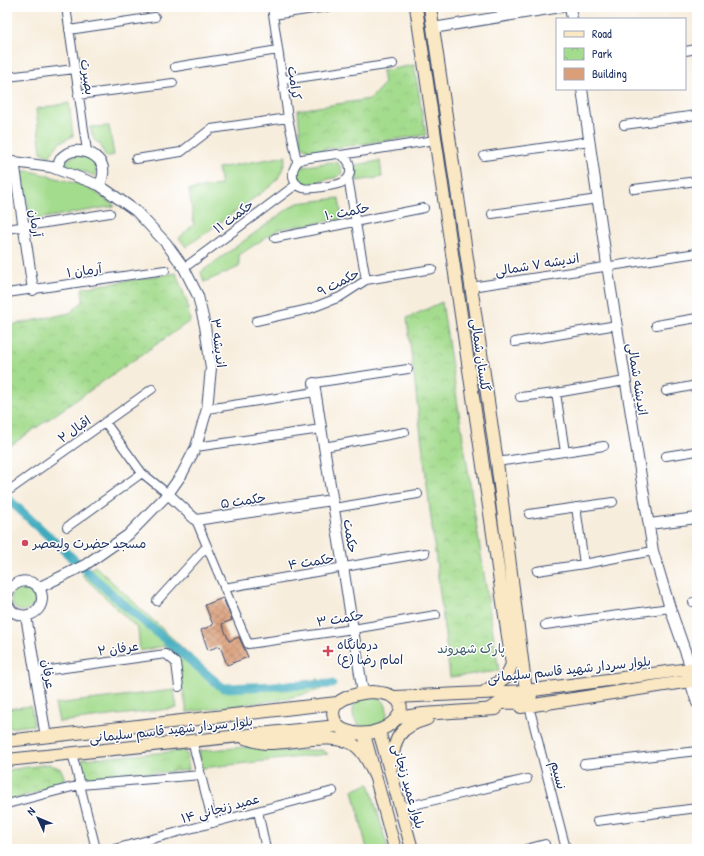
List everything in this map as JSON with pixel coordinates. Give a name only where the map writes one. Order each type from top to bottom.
[{"type":"main road","name":"گلستان شمالی","points":[[416,7],[512,664],[507,676],[482,693]]},
{"type":"main road","name":"گلستان شمالی","points":[[430,7],[497,462],[526,691]]},
{"type":"main road","points":[[419,30],[433,28]]},
{"type":"main road","points":[[458,289],[471,287]]},
{"type":"main road","name":"بلوار سردار شهید قاسم سلیمانی","points":[[395,697],[526,691],[694,668]]},
{"type":"main road","name":"بلوار سردار شهید قاسم سلیمانی","points":[[398,718],[423,714],[529,706],[694,680]]},
{"type":"main road","points":[[489,709],[499,703],[530,700],[532,697],[531,694],[526,691]]},
{"type":"main road","points":[[363,693],[380,693],[395,697],[400,703],[401,711],[398,718],[387,727],[379,731],[364,734],[351,732],[338,726],[334,719],[334,711],[337,703],[350,696],[363,693]]},
{"type":"main road","points":[[423,695],[416,701],[416,706],[423,714]]},
{"type":"main road","name":"بلوار سردار شهید قاسم سلیمانی","points":[[7,741],[306,708],[337,703]]},
{"type":"main road","points":[[306,708],[314,712],[316,717],[313,726],[308,728]]},
{"type":"main road","points":[[390,773],[397,738],[403,730],[412,724],[452,712]]},
{"type":"main road","name":"بلوار سردار شهید قاسم سلیمانی","points":[[7,760],[338,726]]},
{"type":"main road","name":"بلوار عمید زنجانی","points":[[379,731],[412,849]]},
{"type":"main road","points":[[364,734],[395,849]]},
{"type":"main road","points":[[238,736],[265,743],[338,738],[347,740],[357,747],[365,756],[376,778]]},
{"type":"main road","points":[[368,751],[370,746],[376,744],[381,745],[384,748]]},
{"type":"street","name":"بصیرت","points":[[66,7],[86,151]]},
{"type":"street","points":[[273,11],[327,7]]},
{"type":"street","points":[[433,28],[561,7]]},
{"type":"street","points":[[570,7],[572,18]]},
{"type":"street","name":"کرامت","points":[[273,11],[288,118],[297,162]]},
{"type":"street","points":[[69,30],[155,17]]},
{"type":"street","points":[[686,51],[697,49]]},
{"type":"street","points":[[174,67],[278,50]]},
{"type":"street","points":[[283,80],[393,64]]},
{"type":"street","points":[[7,77],[75,68]]},
{"type":"street","points":[[78,95],[173,83]]},
{"type":"street","name":"اندیشه شمالی","points":[[582,90],[607,265],[653,551],[670,608],[694,668]]},
{"type":"street","points":[[624,125],[697,115]]},
{"type":"street","points":[[136,159],[181,152],[211,129],[288,118]]},
{"type":"street","points":[[348,178],[342,183],[306,189],[296,184],[292,174],[294,166],[302,159],[337,154],[341,155],[435,140]]},
{"type":"street","points":[[484,156],[590,141]]},
{"type":"street","points":[[57,169],[58,164],[73,150],[86,151],[93,155],[102,164],[104,172],[99,185]]},
{"type":"street","points":[[341,155],[349,163],[350,171],[348,178],[366,280]]},
{"type":"street","name":"اندیشه ۳","points":[[10,161],[51,167],[99,185],[136,211],[166,243],[184,268],[198,296],[205,326],[211,368],[207,409],[196,447],[182,474],[168,494],[128,535],[85,565],[38,588]]},
{"type":"street","name":"آرمان","points":[[10,161],[24,226],[33,290]]},
{"type":"street","points":[[634,189],[697,181]]},
{"type":"street","name":"حکمت ۱۱","points":[[184,268],[296,184]]},
{"type":"street","points":[[492,214],[598,199]]},
{"type":"street","name":"حکمت ۱۰","points":[[275,238],[424,208]]},
{"type":"street","points":[[7,229],[110,213]]},
{"type":"street","name":"اندیشه ۷ شمالی","points":[[471,287],[607,265],[697,253]]},
{"type":"street","name":"حکمت ۹","points":[[256,321],[309,309],[340,297],[366,280],[432,269]]},
{"type":"street","name":"آرمان ۱","points":[[7,294],[165,270]]},
{"type":"street","points":[[656,325],[697,318]]},
{"type":"street","points":[[515,342],[617,325]]},
{"type":"street","points":[[207,409],[408,368]]},
{"type":"street","points":[[520,397],[556,393],[625,381]]},
{"type":"street","points":[[666,391],[697,386]]},
{"type":"street","name":"حکمت","points":[[314,388],[363,693]]},
{"type":"street","name":"اقبال ۲","points":[[11,489],[152,389]]},
{"type":"street","points":[[556,393],[565,452]]},
{"type":"street","points":[[105,422],[142,473],[168,494],[196,520],[224,588]]},
{"type":"street","points":[[196,447],[321,429]]},
{"type":"street","points":[[324,447],[405,432]]},
{"type":"street","points":[[497,462],[604,446]]},
{"type":"street","points":[[666,456],[697,451]]},
{"type":"street","points":[[66,527],[142,473]]},
{"type":"street","name":"حکمت ۵","points":[[196,520],[418,494]]},
{"type":"street","points":[[529,514],[613,502]]},
{"type":"street","points":[[576,507],[584,564]]},
{"type":"street","points":[[649,524],[697,518]]},
{"type":"street","points":[[156,601],[207,546]]},
{"type":"street","points":[[537,571],[653,551]]},
{"type":"street","name":"حکمت ۴","points":[[224,588],[425,553]]},
{"type":"street","points":[[7,595],[10,588],[22,581],[31,582],[38,588],[42,596],[40,605],[35,612],[26,616],[17,615],[10,609],[7,602]]},
{"type":"street","name":"حکمت ۳","points":[[224,588],[248,644],[353,629],[436,614]]},
{"type":"street","points":[[545,625],[670,608]]},
{"type":"street","name":"عرفان","points":[[26,616],[46,737]]},
{"type":"street","name":"عرفان ۲","points":[[36,672],[166,654],[176,664],[179,687]]},
{"type":"street","points":[[694,680],[697,703]]},
{"type":"street","name":"نسیم","points":[[529,706],[566,849]]},
{"type":"street","points":[[192,740],[213,823]]},
{"type":"street","points":[[584,764],[697,751]]},
{"type":"street","points":[[72,753],[96,849]]},
{"type":"street","points":[[7,804],[80,785],[201,776]]},
{"type":"street","points":[[400,808],[527,779]]},
{"type":"street","name":"عمید زنجانی ۱۴","points":[[114,849],[333,791]]},
{"type":"street","points":[[597,821],[697,808]]},
{"type":"street","points":[[258,811],[266,849]]},
{"type":"street","points":[[526,849],[545,844]]},
{"type":"green space","points":[[414,65],[426,135],[312,151],[301,145],[298,110],[370,99],[384,84],[382,71]]},
{"type":"green space","points":[[69,103],[73,136],[59,143],[49,157],[41,152],[36,109]]},
{"type":"green space","points":[[109,126],[114,155],[106,157],[100,144],[94,140],[90,127]]},
{"type":"green space","points":[[74,156],[83,156],[90,159],[94,163],[96,169],[95,176],[65,164],[68,159]]},
{"type":"green space","points":[[286,156],[280,175],[272,185],[186,247],[179,238],[194,224],[189,190],[221,185],[218,168]]},
{"type":"green space","points":[[380,161],[382,177],[357,181],[355,165]]},
{"type":"green space","points":[[331,162],[338,163],[341,168],[342,173],[337,177],[306,185],[301,181],[299,175],[302,167]]},
{"type":"green space","points":[[22,171],[31,171],[85,186],[115,206],[31,220]]},
{"type":"green space","points":[[339,198],[342,219],[279,229],[239,255],[239,267],[204,282],[201,272],[292,206],[298,203]]},
{"type":"green space","points":[[176,273],[187,302],[190,321],[7,448],[7,326],[70,313],[83,301],[82,288]]},
{"type":"green space","name":"پارک شهروند","points":[[442,302],[499,671],[450,677],[407,318]]},
{"type":"green space","points":[[95,566],[229,691],[319,679],[323,689],[286,699],[187,712],[177,658],[164,646],[140,651],[138,629],[82,575]]},
{"type":"green space","points":[[23,587],[32,590],[35,599],[32,608],[23,611],[14,608],[11,599],[14,590]]},
{"type":"green space","points":[[174,690],[177,708],[59,722],[55,704]]},
{"type":"green space","points":[[367,695],[373,695],[382,700],[386,706],[386,718],[382,724],[373,729],[367,729],[358,724],[353,715],[353,709],[358,700]]},
{"type":"green space","points":[[31,706],[34,725],[7,728],[7,709]]},
{"type":"green space","points":[[256,746],[282,751],[322,750],[328,754],[202,768],[199,751]]},
{"type":"green space","points":[[182,751],[187,754],[189,770],[84,779],[80,764],[82,759]]},
{"type":"green space","points":[[49,764],[61,769],[66,782],[7,802],[7,770]]},
{"type":"green space","points":[[369,784],[388,849],[367,849],[353,790]]},
{"type":"building","points":[[223,598],[232,620],[222,624],[229,641],[239,637],[248,657],[227,665],[220,646],[208,650],[201,630],[213,625],[205,605]]},
{"type":"waterway","points":[[7,498],[115,597],[223,688],[332,684]]},
{"type":"place","name":"مسجد حضرت ولیعصر","points":[[25,543]]},
{"type":"place","name":"درمانگاه امام رضا (ع)","points":[[328,651]]}]
